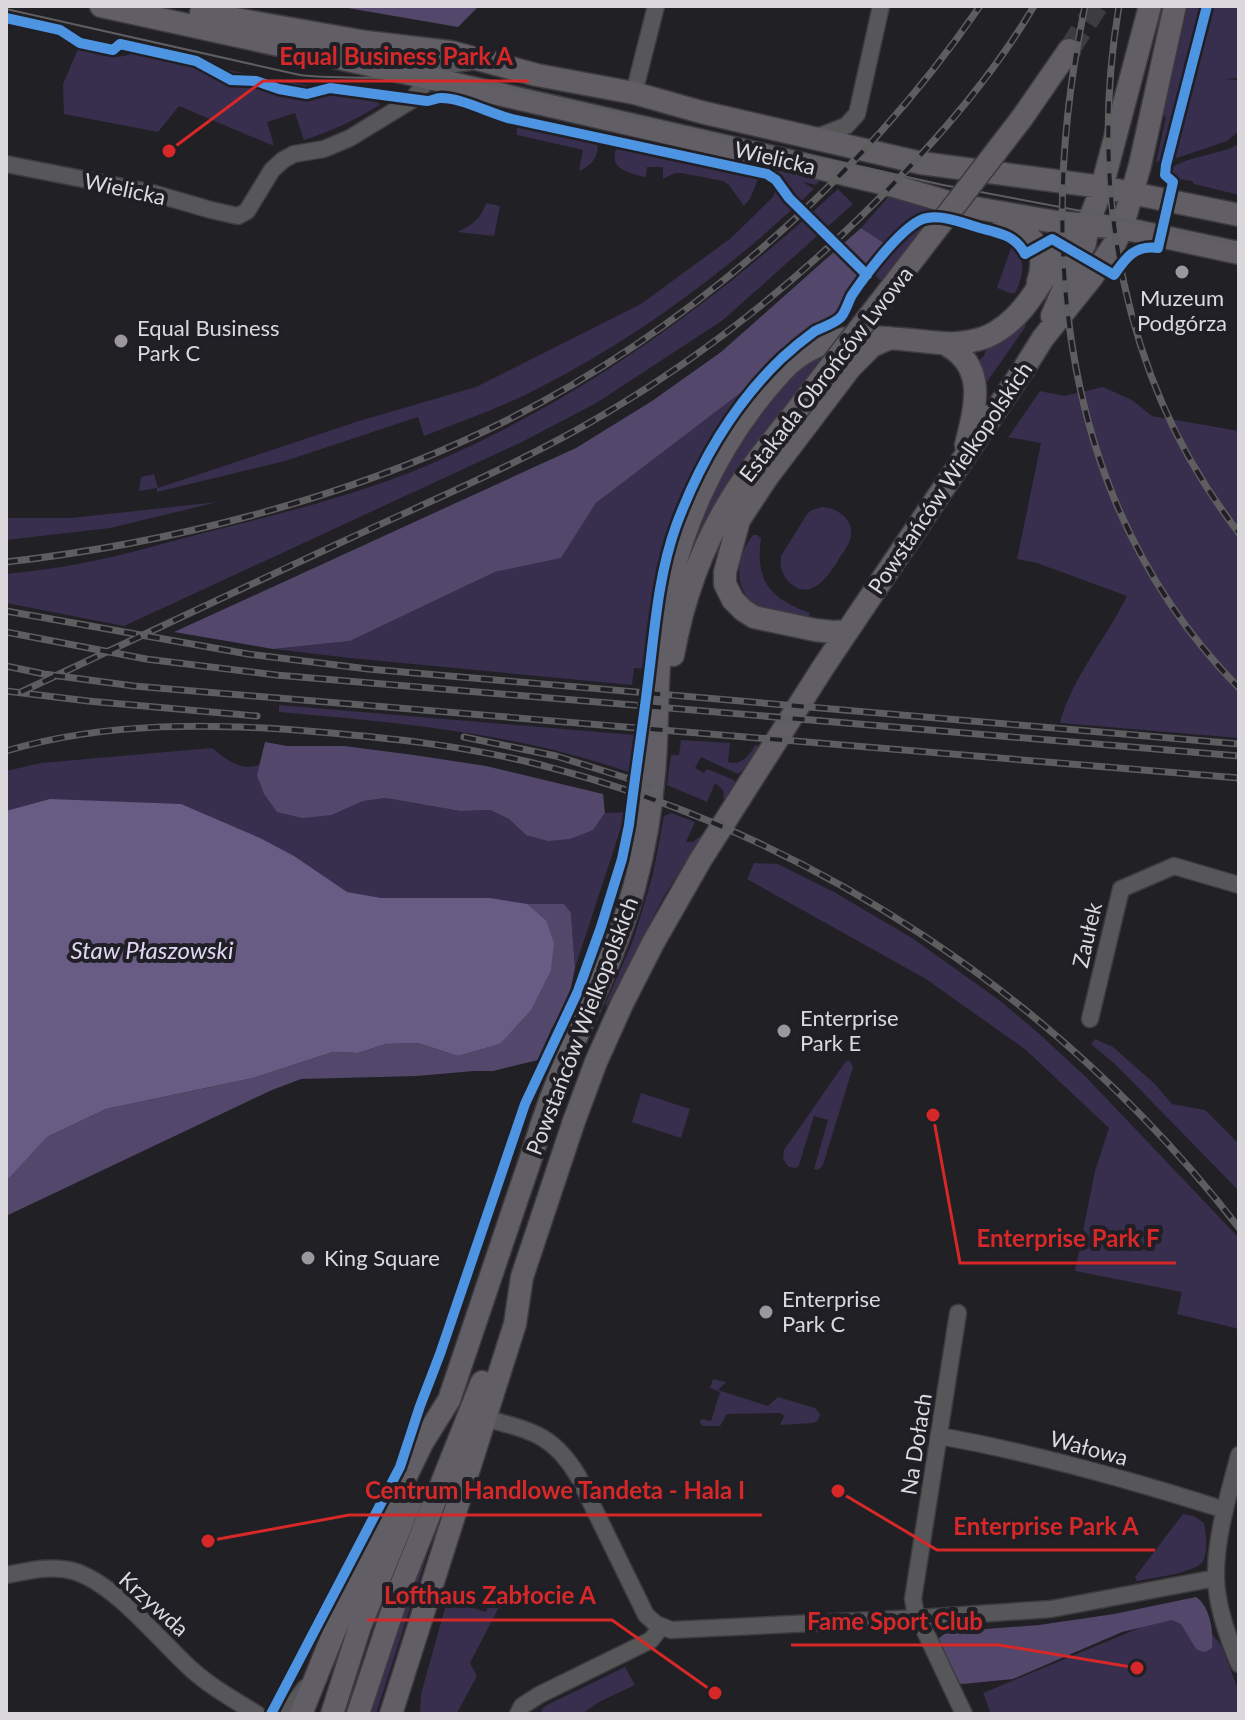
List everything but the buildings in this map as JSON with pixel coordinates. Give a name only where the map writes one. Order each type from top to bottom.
[{"type":"main road","name":"Wielicka","points":[[101,6],[823,169],[958,205],[1056,222],[1122,228],[1239,253]]},
{"type":"main road","name":"Wielicka","points":[[169,6],[366,42],[451,52],[537,75],[634,93],[701,112],[921,163],[1102,187],[1239,215]]},
{"type":"main road","name":"Powstańców Wielkopolskich","points":[[1043,338],[1085,243],[1150,6]]},
{"type":"main road","name":"Powstańców Wielkopolskich","points":[[392,1713],[515,1324],[522,1277],[574,1121],[622,1004],[701,859],[847,631],[1043,338],[1115,243],[1140,165],[1175,6]]},
{"type":"main road","name":"Estakada Obrońców Lwowa","points":[[655,734],[687,593],[707,544],[734,494],[1022,118],[1069,50]]},
{"type":"main road","points":[[988,211],[1021,229],[1035,243],[1042,264],[1036,288]]},
{"type":"main road","name":"Powstańców Wielkopolskich","points":[[301,1714],[349,1595],[422,1443],[449,1400],[553,1092],[626,918],[650,815],[661,638],[669,586],[701,494],[729,442],[763,394],[805,352],[823,343],[863,336],[945,344],[987,336],[1020,312],[1064,245],[1088,224]]},
{"type":"main road","points":[[847,631],[815,630],[766,621],[748,614],[730,596],[725,584],[726,565],[739,520],[768,476],[850,368],[872,346],[891,338]]},
{"type":"main road","points":[[945,344],[964,358],[975,381],[975,407],[963,458]]},
{"type":"main road","points":[[358,1714],[399,1591],[522,1277]]},
{"type":"main road","points":[[332,1714],[360,1626],[434,1446],[449,1400]]},
{"type":"street","points":[[634,93],[656,6]]},
{"type":"street","points":[[813,137],[841,129],[857,114],[881,6]]},
{"type":"street","name":"Wielicka","points":[[6,164],[149,192],[238,216],[247,211],[272,170],[283,160],[350,138],[412,100],[429,78],[448,65],[481,60]]},
{"type":"street","name":"Zaułek","points":[[1090,1019],[1121,889],[1174,866],[1239,885]]},
{"type":"street","name":"Na Dołach","points":[[958,1313],[913,1599],[964,1714]]},
{"type":"street","points":[[485,1418],[536,1434],[565,1455],[641,1608],[661,1627],[680,1631],[1051,1609],[1216,1578]]},
{"type":"street","name":"Wałowa","points":[[939,1436],[991,1445],[1087,1469],[1225,1510]]},
{"type":"street","points":[[1239,1455],[1225,1510],[1216,1578],[1219,1603],[1239,1664]]},
{"type":"street","name":"Krzywda","points":[[6,1575],[48,1568],[65,1569],[88,1577],[124,1604],[210,1685],[257,1714]]},
{"type":"street","points":[[502,1713],[515,1714],[539,1695],[651,1640],[661,1627]]},
{"type":"street","points":[[281,1714],[292,1705],[318,1670]]},
{"type":"shaded area","points":[[336,6],[479,6],[458,27]]},
{"type":"shaded area","points":[[1188,6],[1204,6],[1164,161],[1156,162],[1166,117],[1163,116]]},
{"type":"shaded area","points":[[1210,6],[1239,6],[1239,78],[1223,79],[1239,80],[1239,131],[1227,141],[1171,160]]},
{"type":"shaded area","points":[[78,49],[114,57],[135,52],[352,94],[381,104],[344,125],[304,140],[295,113],[267,122],[274,146],[179,106],[158,132],[64,114],[63,84]]},
{"type":"shaded area","points":[[517,124],[598,143],[595,157],[579,171],[583,150],[517,135]]},
{"type":"shaded area","points":[[1239,144],[1239,195],[1170,177],[1169,171],[1182,162]]},
{"type":"shaded area","points":[[617,147],[758,179],[744,206],[723,181],[681,173],[663,179],[663,167],[647,167],[646,176],[643,177],[625,171],[615,160]]},
{"type":"shaded area","points":[[781,168],[822,178],[816,185],[803,182],[814,189],[717,274],[682,300],[611,347],[537,389],[424,436],[418,417],[285,461],[157,492],[157,488],[139,491],[141,477],[154,474],[158,488],[359,421],[476,387],[641,304],[731,238],[773,197],[775,192],[770,183],[786,201],[793,195],[792,188],[788,189],[773,171]]},
{"type":"shaded area","points":[[838,189],[853,204],[723,320],[598,402],[522,442],[124,626],[6,603],[6,574],[110,557],[327,500],[416,470],[498,432],[551,404],[652,340],[748,267]]},
{"type":"shaded area","points":[[891,194],[931,210],[912,219],[887,245],[861,228]]},
{"type":"shaded area","points":[[486,203],[500,206],[494,236],[457,232],[475,221]]},
{"type":"shaded area","points":[[926,221],[925,227],[887,279],[880,280],[875,275],[875,269],[904,235]]},
{"type":"shaded area","points":[[861,228],[887,245],[849,292],[838,312],[790,344],[747,388],[596,503],[561,558],[495,572],[350,641],[273,649],[174,632],[576,448],[652,401],[721,352]]},
{"type":"shaded area","points":[[1013,242],[1022,261],[1022,273],[1015,293],[1010,293],[997,288]]},
{"type":"shaded area","points":[[1022,323],[1026,326],[984,386],[976,363],[984,356],[987,347]]},
{"type":"shaded area","points":[[825,353],[731,478],[691,551],[724,470],[747,433],[795,372]]},
{"type":"shaded area","points":[[1103,387],[1132,400],[1152,416],[1239,431],[1239,738],[1060,723],[1081,674],[1127,596],[1037,563],[1017,559],[1041,443],[1007,437],[1040,391],[1064,396]]},
{"type":"shaded area","points":[[747,388],[702,458],[675,515],[661,568],[645,669],[634,668],[632,685],[273,649],[350,641],[495,572],[561,558],[596,503]]},
{"type":"shaded area","points":[[218,502],[110,528],[6,540],[6,518],[71,518]]},
{"type":"shaded area","points":[[822,507],[845,517],[851,527],[850,540],[822,582],[809,589],[795,587],[785,577],[781,556],[807,514]]},
{"type":"shaded area","points":[[753,535],[761,538],[760,566],[768,586],[785,601],[810,613],[808,621],[776,614],[749,600],[743,590],[739,569],[741,557]]},
{"type":"shaded area","points":[[279,705],[635,735],[631,773],[588,759],[501,739],[413,725],[279,712]]},
{"type":"shaded area","points":[[681,740],[730,743],[728,762],[733,763],[744,759],[755,745],[759,746],[738,774],[701,757],[695,768],[704,773],[707,769],[734,780],[735,784],[724,800],[723,790],[715,783],[707,802],[667,785],[671,755],[679,755]]},
{"type":"shaded area","points":[[265,742],[287,746],[344,746],[486,766],[603,794],[605,813],[593,830],[570,839],[548,841],[526,835],[509,819],[490,810],[460,811],[386,798],[363,801],[332,815],[302,818],[277,812],[264,794],[257,775]]},
{"type":"shaded area","points":[[212,748],[241,766],[261,764],[257,776],[332,815],[363,801],[386,798],[460,811],[490,810],[509,819],[526,835],[593,830],[605,813],[626,812],[575,968],[571,913],[356,921],[6,830],[6,771],[41,763]]},
{"type":"shaded area","points":[[671,813],[695,822],[686,842],[693,842],[703,834],[663,898],[607,1006],[640,918],[653,874],[664,816]]},
{"type":"shaded area","points":[[754,863],[778,864],[834,892],[912,938],[999,1000],[1086,1077],[1239,1238],[1239,1329],[1177,1314],[1182,1292],[1075,1271],[1095,1171],[1109,1128],[1026,1050],[926,979],[747,879]]},
{"type":"shaded area","points":[[527,904],[564,904],[571,913],[575,968],[569,997],[538,1060],[493,1071],[301,1079],[6,1216],[6,1181],[13,1172],[47,1137],[106,1109],[253,1078],[333,1052],[358,1053],[386,1044],[418,1043],[458,1056],[500,1044],[546,920]]},
{"type":"shaded area","points":[[1095,1039],[1113,1047],[1155,1084],[1172,1104],[1205,1110],[1239,1144],[1239,1191],[1115,1064],[1091,1044]]},
{"type":"shaded area","points":[[846,1061],[850,1061],[853,1067],[823,1165],[818,1170],[814,1169],[828,1120],[814,1116],[799,1165],[789,1167],[783,1159],[784,1150]]},
{"type":"shaded area","points":[[641,1093],[690,1109],[681,1138],[632,1122]]},
{"type":"shaded area","points":[[713,1379],[726,1382],[718,1390],[768,1406],[778,1397],[815,1408],[820,1414],[818,1420],[780,1425],[784,1416],[780,1413],[727,1414],[720,1426],[703,1426],[701,1419],[711,1421],[720,1392],[710,1388]]},
{"type":"shaded area","points":[[1183,1514],[1194,1516],[1204,1523],[1206,1547],[1203,1561],[1183,1572],[1137,1581],[1135,1577]]},
{"type":"shaded area","points":[[424,1554],[427,1555],[376,1714],[371,1714],[397,1626]]},
{"type":"shaded area","points":[[1196,1597],[1205,1607],[1212,1627],[1212,1648],[1203,1652],[1196,1649],[1181,1624],[1172,1620],[1122,1632],[1013,1679],[963,1684],[957,1683],[938,1639],[947,1632],[1039,1625]]},
{"type":"shaded area","points":[[476,1599],[473,1608],[486,1612],[489,1604],[499,1607],[470,1663],[477,1676],[457,1713],[420,1714],[421,1694],[445,1608]]},
{"type":"shaded area","points":[[1190,1607],[1221,1645],[1239,1692],[1239,1714],[991,1714],[983,1693]]},
{"type":"shaded area","points":[[625,1667],[635,1685],[582,1714],[540,1714],[547,1705]]},
{"type":"water","name":"Staw Płaszowski","points":[[50,799],[181,804],[294,856],[347,892],[381,898],[490,898],[527,904],[546,920],[554,943],[551,970],[531,1010],[500,1044],[458,1056],[418,1043],[386,1044],[358,1053],[333,1052],[253,1078],[106,1109],[47,1137],[6,1181],[6,811]]},
{"type":"tunnel","points":[[1069,50],[1097,6]]},
{"type":"tram line","points":[[6,9],[300,75],[468,80],[492,84],[943,185],[1239,245]]},
{"type":"railway","points":[[6,562],[128,544],[252,516],[313,498],[431,455],[559,393],[696,302],[760,250],[822,193],[879,134],[932,71],[980,6]]},
{"type":"railway","points":[[21,692],[511,464],[608,412],[687,361],[761,305],[866,212],[972,96],[1034,6]]},
{"type":"railway","points":[[1085,6],[1070,97],[1063,188],[1065,279],[1076,369],[1098,456],[1132,538],[1179,616],[1239,688]]},
{"type":"railway","points":[[1119,6],[1110,75],[1108,145],[1113,214],[1124,283],[1142,349],[1167,414],[1199,475],[1239,533]]},
{"type":"railway","points":[[6,611],[248,654],[368,669],[1239,744]]},
{"type":"railway","points":[[6,632],[146,659],[276,675],[1239,756]]},
{"type":"railway","points":[[6,666],[134,686],[1239,778]]},
{"type":"railway","points":[[6,691],[257,716]]},
{"type":"railway","points":[[6,751],[44,741],[122,729],[201,726],[280,729],[400,740],[480,752],[533,763],[636,794],[736,833],[833,881],[925,937],[1012,1000],[1094,1070],[1170,1146],[1239,1228]]},
{"type":"railway","points":[[464,737],[556,756],[649,785]]},
{"type":"cycle path","points":[[271,1714],[400,1467],[525,1104],[578,991],[601,927],[629,825],[665,562],[685,503],[707,458],[748,395],[782,358],[807,337],[841,317],[852,295],[875,264],[918,221],[933,217],[947,219],[1000,233],[1016,243],[1025,254],[1052,239],[1114,275],[1137,250],[1158,248],[1173,182],[1165,175],[1166,165],[1207,6]]},
{"type":"cycle path","points":[[6,18],[60,30],[80,43],[113,50],[120,44],[196,61],[231,80],[256,81],[307,94],[330,88],[427,101],[448,98],[512,119],[767,174],[867,275]]},
{"type":"place","name":"Equal Business Park A","points":[[169,151]]},
{"type":"place","name":"Muzeum Podgórza","points":[[1182,272]]},
{"type":"place","name":"Equal Business Park C","points":[[121,341]]},
{"type":"place","name":"Enterprise Park E","points":[[784,1031]]},
{"type":"place","name":"Enterprise Park F","points":[[933,1115]]},
{"type":"place","name":"King Square","points":[[308,1258]]},
{"type":"place","name":"Enterprise Park C","points":[[766,1312]]},
{"type":"place","name":"Enterprise Park A","points":[[838,1491]]},
{"type":"place","name":"Centrum Handlowe Tandeta - Hala I","points":[[208,1541]]},
{"type":"place","name":"Fame Sport Club","points":[[1137,1668]]},
{"type":"place","name":"Lofthaus Zabłocie A","points":[[715,1693]]}]
